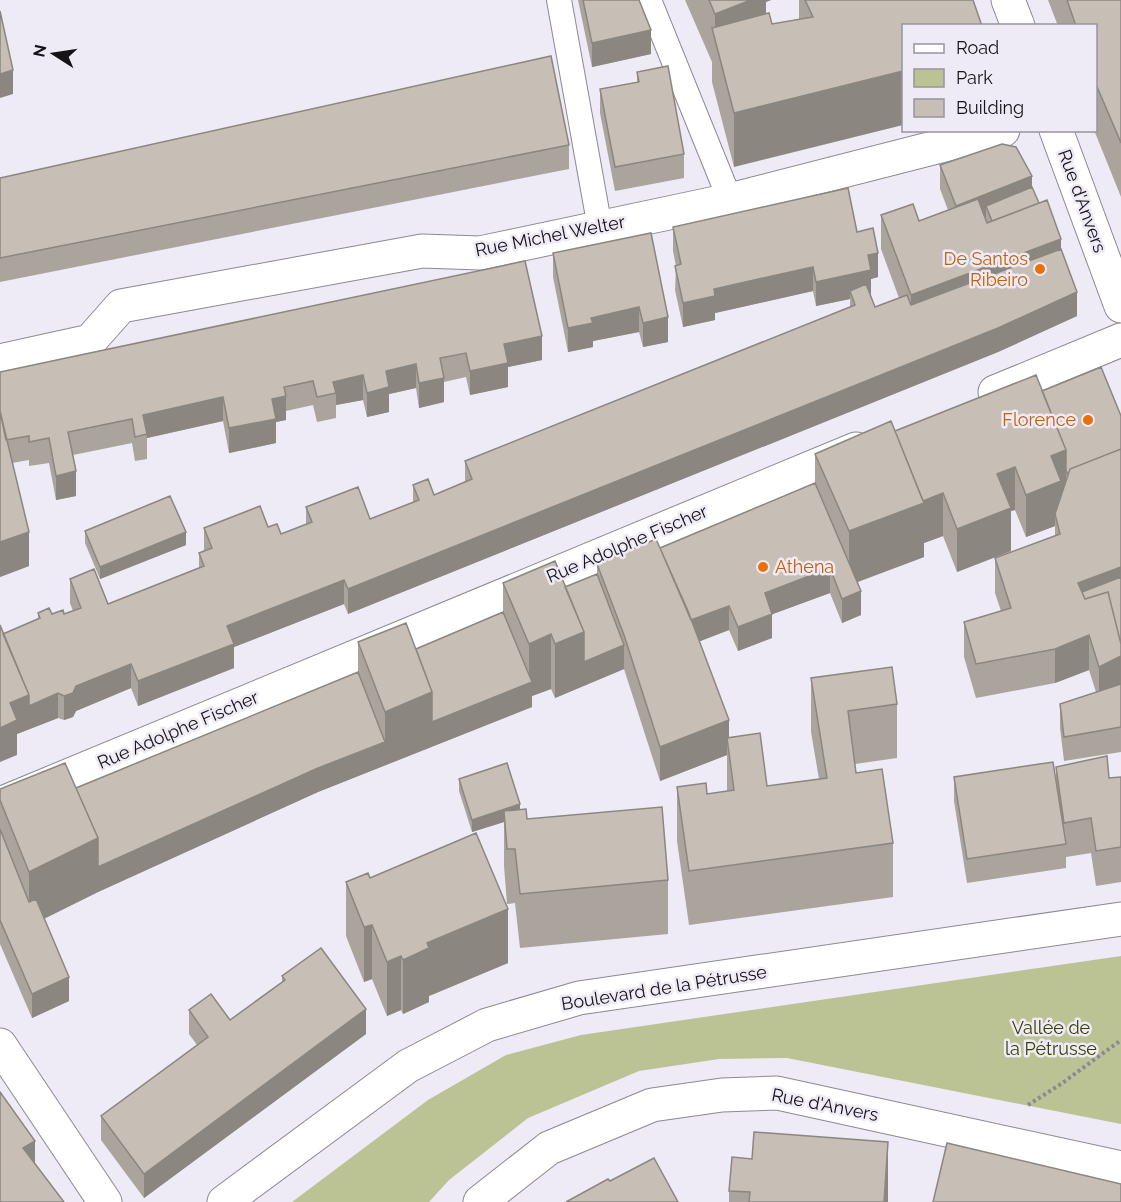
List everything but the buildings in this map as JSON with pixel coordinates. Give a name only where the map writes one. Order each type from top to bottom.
[{"type":"street","points":[[1008,0],[1016,24]]},
{"type":"street","name":"Rue Michel Welter","points":[[0,362],[90,341],[121,306],[422,250],[480,252],[730,200],[996,132]]},
{"type":"street","name":"Rue d'Anvers","points":[[1057,132],[1121,306]]},
{"type":"street","points":[[967,403],[1121,339]]},
{"type":"street","name":"Rue Adolphe Fischer","points":[[0,804],[879,440]]},
{"type":"street","name":"Boulevard de la Pétrusse","points":[[224,1202],[408,1066],[487,1024],[579,998],[1121,919]]},
{"type":"street","points":[[0,1045],[105,1202]]},
{"type":"street","name":"Rue d'Anvers","points":[[480,1202],[549,1148],[652,1106],[722,1095],[777,1093],[1121,1168]]},
{"type":"lane","points":[[559,0],[600,228]]},
{"type":"lane","points":[[650,0],[730,200]]},
{"type":"path","points":[[979,1137],[1061,1084],[1121,1040]]},
{"type":"green space","name":"Vallée de la Pétrusse","points":[[1121,956],[1121,1124],[787,1058],[719,1059],[639,1071],[528,1118],[449,1180],[429,1202],[292,1202],[428,1100],[506,1055],[581,1035]]},
{"type":"place","name":"De Santos Ribeiro","points":[[1040,269]]},
{"type":"place","name":"Florence","points":[[1088,420]]},
{"type":"place","name":"Athena","points":[[763,567]]}]
